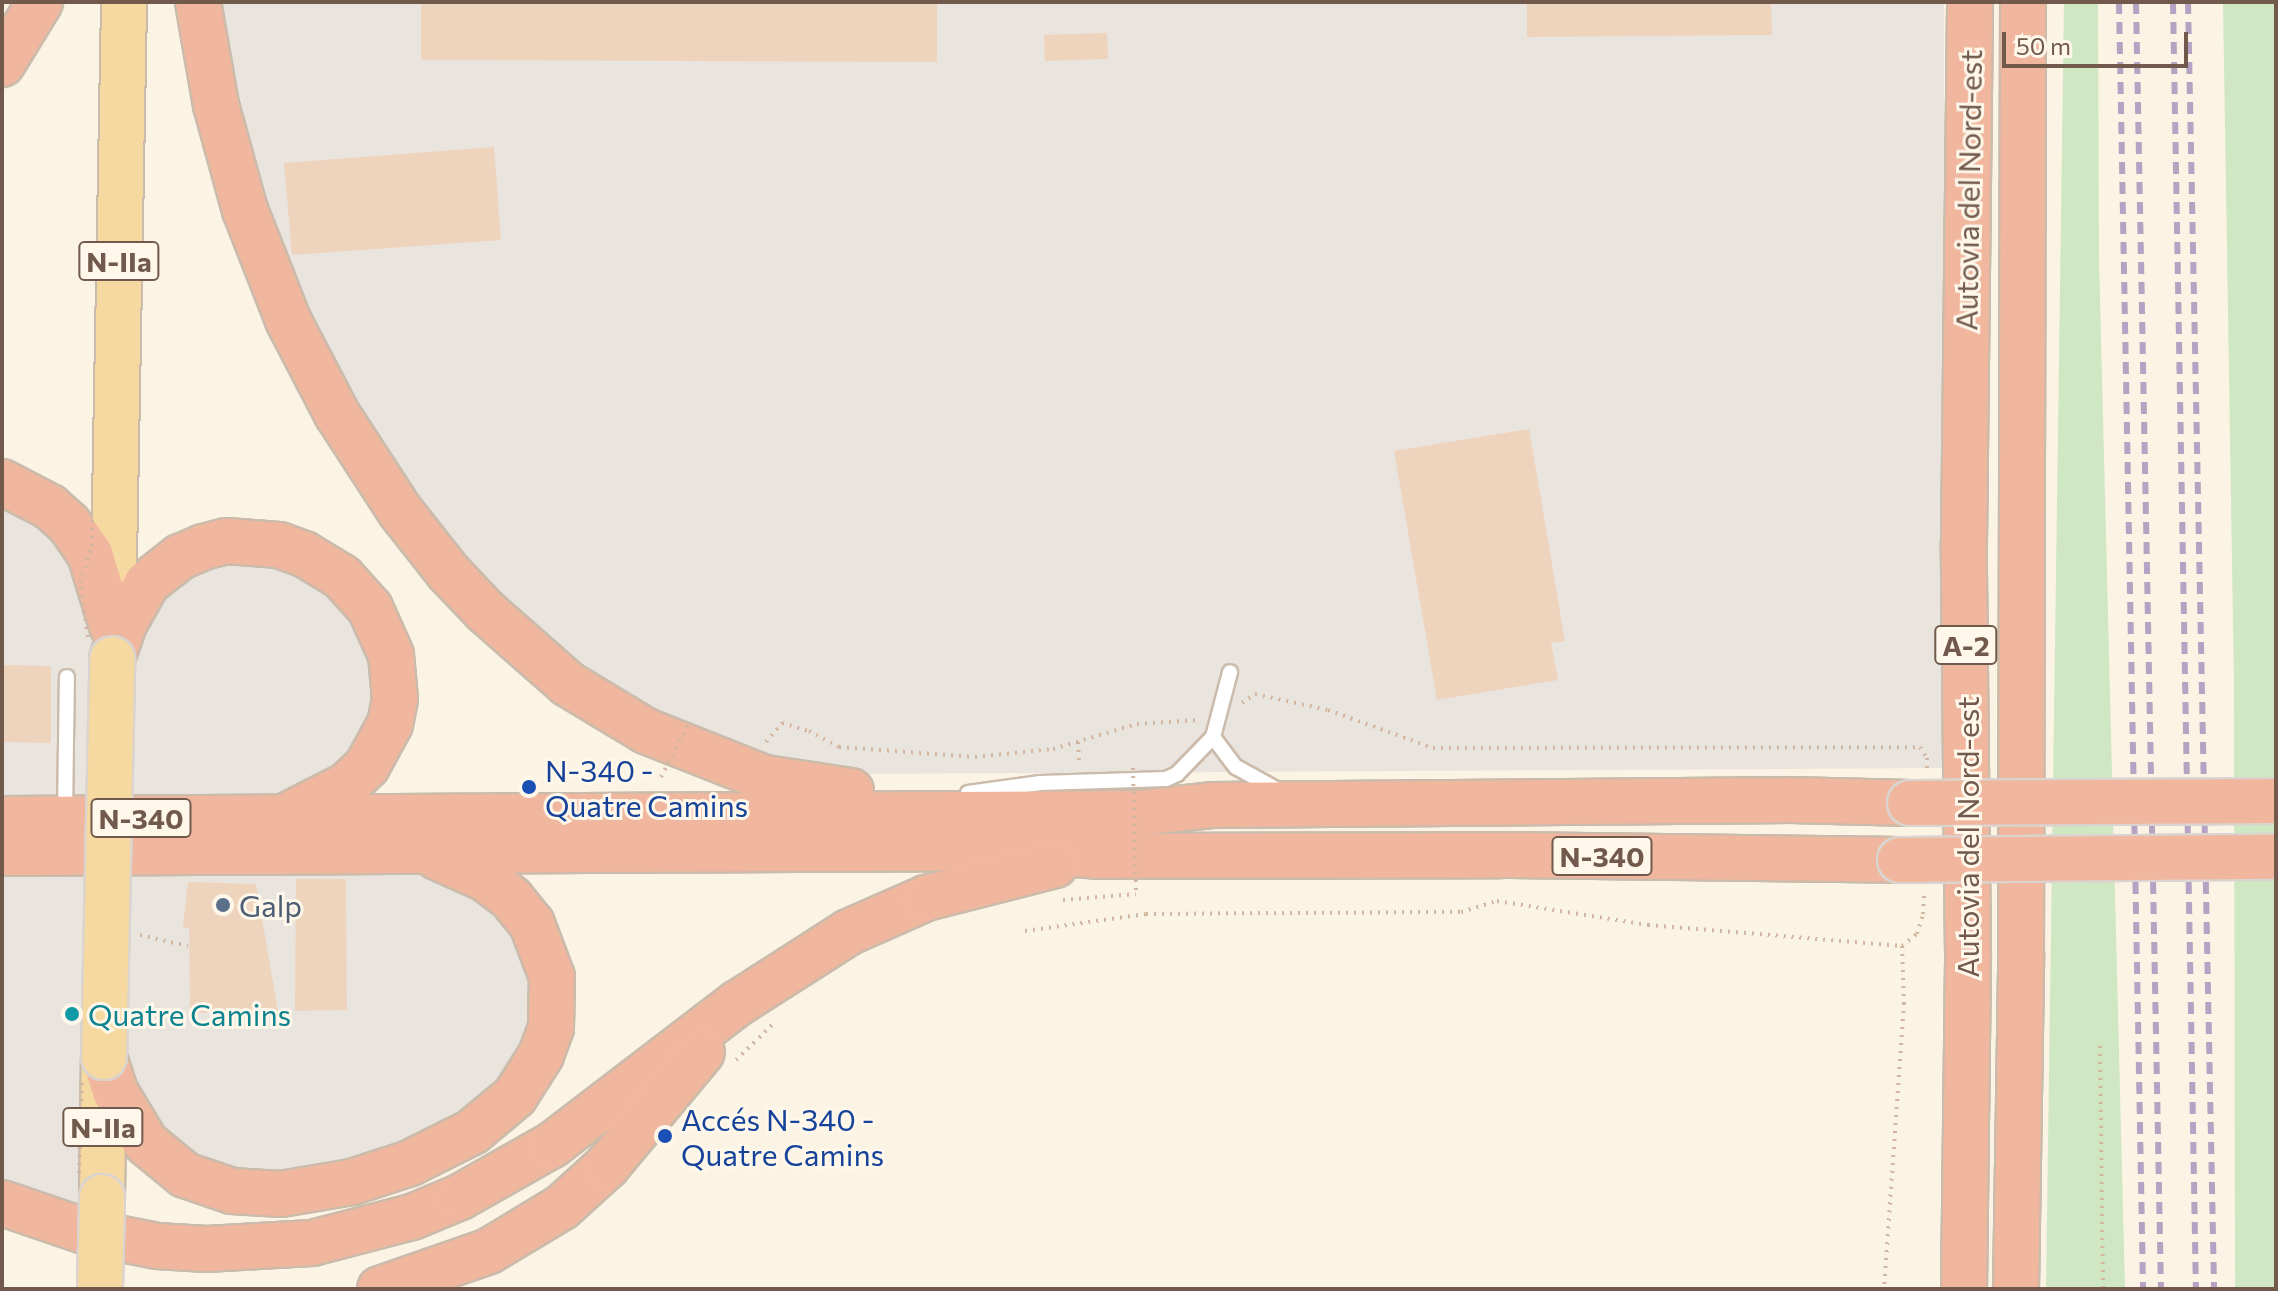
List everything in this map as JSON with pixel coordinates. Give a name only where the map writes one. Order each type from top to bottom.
[{"type":"highway","points":[[2,64],[40,2]]},
{"type":"highway","points":[[198,2],[216,105],[245,210],[288,320],[337,414],[400,511],[485,611],[568,684],[646,731],[765,778],[831,789],[1140,793],[1212,805]]},
{"type":"highway","name":"Autovia del Nord-est","points":[[1964,1289],[1968,954],[1964,543],[1970,2]]},
{"type":"highway","name":"Autovia del Nord-est","points":[[2016,1289],[2021,954],[2023,2]]},
{"type":"highway","points":[[4,483],[50,507],[82,541],[100,578],[112,642]]},
{"type":"highway","points":[[112,642],[147,583],[180,557],[203,547],[255,541],[279,545],[326,565],[370,608],[391,655],[395,699],[380,747],[347,785],[313,805],[280,817]]},
{"type":"highway","name":"N-340","points":[[2,819],[1140,813],[1212,805],[1791,800],[1910,803],[2276,801]]},
{"type":"highway","name":"N-340","points":[[2,853],[1006,848],[1097,856],[1501,855],[1900,860],[2276,857]]},
{"type":"highway","points":[[104,1057],[116,1093],[146,1143],[166,1162],[207,1184],[243,1193],[281,1194],[323,1189],[382,1174],[442,1149],[472,1132],[515,1096],[530,1076],[551,1028],[554,1002],[552,977],[539,938],[511,898],[486,879],[420,851]]},
{"type":"highway","points":[[380,1289],[489,1251],[562,1207],[607,1166],[808,956],[890,913],[964,887],[1097,856]]},
{"type":"highway","points":[[2,1203],[87,1232],[157,1246],[260,1248],[362,1232],[460,1197],[552,1145],[757,1012]]},
{"type":"main road","name":"N-IIa","points":[[100,1289],[124,2]]},
{"type":"lane","points":[[968,793],[1040,783],[1166,779],[1177,774],[1213,737],[1230,672]]},
{"type":"lane","points":[[65,819],[67,677]]},
{"type":"lane","points":[[1213,737],[1236,767],[1257,782],[1327,804]]},
{"type":"path","points":[[782,723],[809,731],[839,747],[975,757],[1053,749],[1137,724],[1218,720],[1255,694],[1328,710],[1433,748],[1920,747]]},
{"type":"path","points":[[661,777],[689,723]]},
{"type":"path","points":[[681,725],[693,731]]},
{"type":"path","points":[[1078,742],[1079,770]]},
{"type":"path","points":[[1058,899],[1136,894],[1133,768]]},
{"type":"path","points":[[1025,931],[1146,914],[1461,912],[1497,901],[1648,925],[1902,946],[1904,1003],[1884,1289]]},
{"type":"path","points":[[735,1061],[757,1012]]},
{"type":"path","points":[[2100,1046],[2103,1289]]},
{"type":"path","points":[[2276,1154],[2276,1169]]},
{"type":"shaded area","points":[[219,2],[1944,2],[1943,768],[858,774],[781,760],[704,736],[595,673],[489,588],[391,458],[314,337],[251,169]]},
{"type":"shaded area","points":[[2,482],[147,583],[279,545],[391,655],[347,785],[459,865],[552,977],[496,1114],[255,1194],[132,1124],[101,1233],[2,1203]]},
{"type":"green space","points":[[2064,2],[2098,2],[2099,258],[2125,1289],[2046,1289]]},
{"type":"green space","points":[[2223,2],[2276,2],[2276,1289],[2235,1289],[2234,687]]},
{"type":"building","points":[[421,2],[937,2],[937,62],[421,60]]},
{"type":"building","points":[[1527,2],[1771,2],[1772,35],[1527,37]]},
{"type":"building","points":[[1107,33],[1108,59],[1045,61],[1044,35]]},
{"type":"building","points":[[494,147],[501,240],[292,255],[284,163]]},
{"type":"building","points":[[1529,429],[1565,641],[1551,643],[1558,680],[1437,700],[1394,451]]},
{"type":"building","points":[[2,665],[51,666],[51,743],[2,742]]},
{"type":"building","points":[[296,879],[346,879],[347,1010],[295,1011]]},
{"type":"building","points":[[188,882],[256,884],[278,1011],[190,1013],[189,928],[183,927]]},
{"type":"railway","points":[[2119,2],[2143,1289]]},
{"type":"railway","points":[[2136,2],[2161,1289]]},
{"type":"railway","points":[[2173,2],[2196,1289]]},
{"type":"railway","points":[[2188,2],[2214,1289]]},
{"type":"place","name":"N-340 - Quatre Camins","points":[[529,787]]},
{"type":"place","name":"Galp","points":[[223,905]]},
{"type":"place","name":"Quatre Camins","points":[[72,1014]]},
{"type":"place","name":"Accés N-340 - Quatre Camins","points":[[665,1136]]}]
